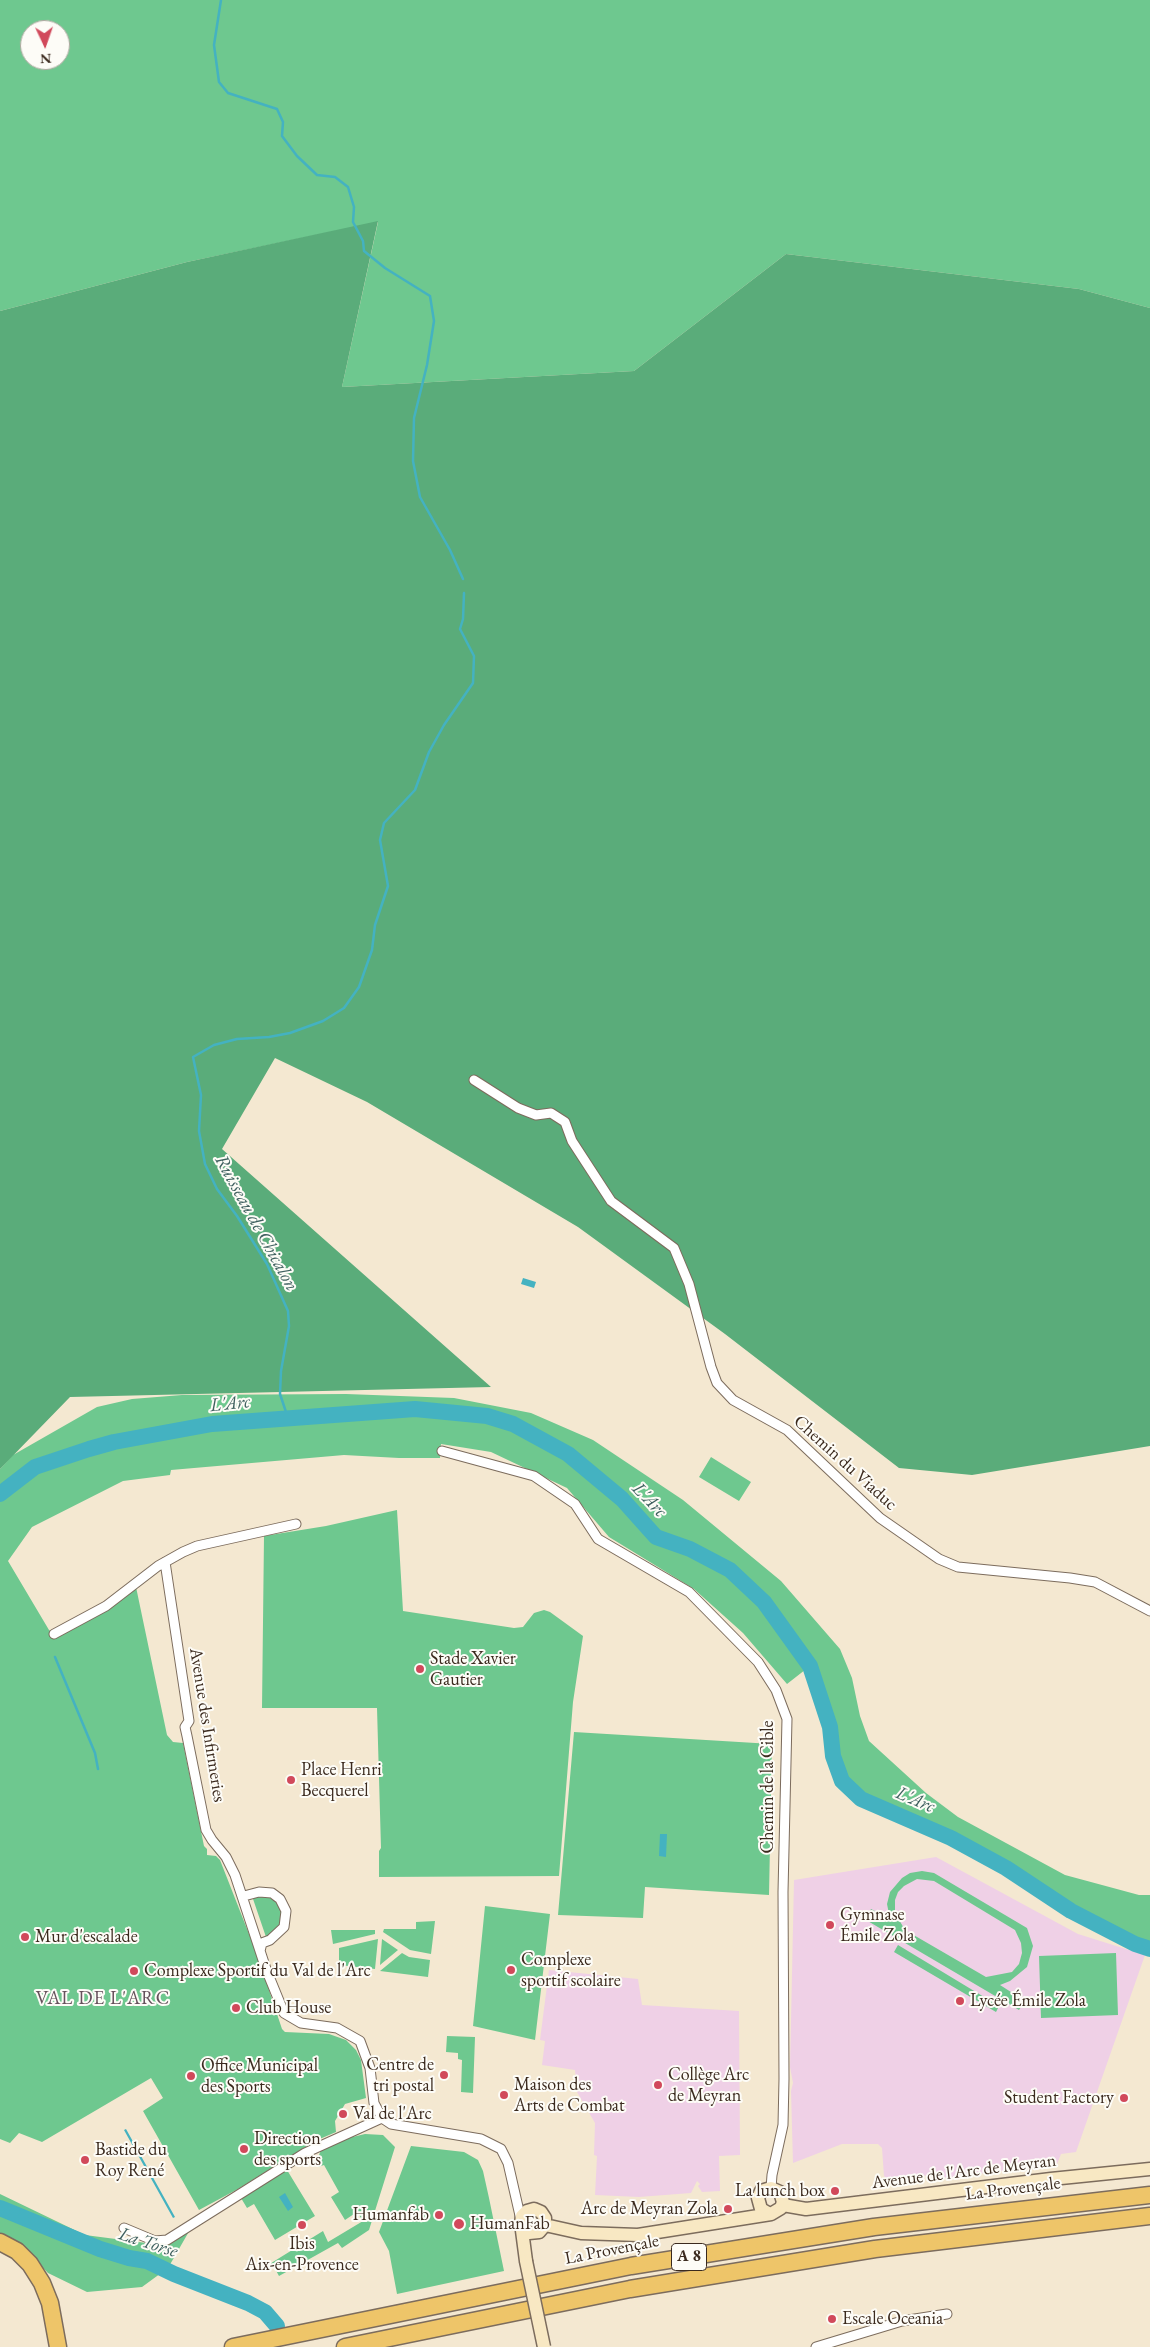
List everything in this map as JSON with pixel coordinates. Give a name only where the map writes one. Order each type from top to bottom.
[{"type":"highway","name":"La Provençale","points":[[233,2347],[631,2266],[874,2227],[1150,2195]]},
{"type":"highway","name":"A 8","points":[[345,2347],[630,2289],[866,2251],[1150,2216]]},
{"type":"highway","points":[[0,2242],[17,2251],[30,2264],[42,2283],[50,2303],[58,2347]]},
{"type":"highway","points":[[0,2249],[16,2259],[26,2270],[35,2287],[48,2323],[53,2347]]},
{"type":"highway","points":[[376,2347],[451,2325]]},
{"type":"main road","name":"Avenue de l'Arc de Meyran","points":[[783,2205],[806,2209],[1051,2179],[1150,2169]]},
{"type":"main road","points":[[545,2225],[580,2233],[638,2235],[778,2211],[783,2205],[782,2194],[771,2188],[761,2192],[757,2202],[748,2211],[734,2218]]},
{"type":"main road","points":[[757,2202],[761,2209],[768,2213]]},
{"type":"main road","points":[[544,2347],[525,2255],[522,2223],[524,2214],[534,2210],[543,2214],[545,2225]]},
{"type":"main road","points":[[522,2223],[526,2231],[533,2234],[539,2232],[545,2225]]},
{"type":"main road","points":[[525,2255],[533,2234]]},
{"type":"street","name":"Chemin du Viaduc","points":[[474,1080],[518,1108],[536,1115],[551,1114],[565,1122],[572,1141],[611,1201],[674,1248],[689,1284],[717,1383],[733,1400],[787,1430],[880,1518],[939,1559],[958,1567],[1096,1582],[1150,1611]]},
{"type":"street","name":"Chemin de la Cible","points":[[442,1451],[534,1476],[575,1504],[598,1539],[689,1592],[758,1662],[776,1690],[787,1719],[783,1892],[784,2126],[772,2175],[771,2188]]},
{"type":"street","points":[[54,1634],[122,1595],[139,1580],[165,1562],[197,1546],[296,1524]]},
{"type":"street","name":"Avenue des Infirmeries","points":[[165,1562],[189,1720],[185,1727],[206,1830],[226,1857],[244,1896],[260,1951],[284,2013],[301,2023],[337,2028],[360,2041],[370,2068],[374,2103],[382,2118]]},
{"type":"street","points":[[244,1896],[259,1892],[272,1893],[280,1899],[286,1911],[284,1927],[270,1940],[262,1943],[260,1951]]},
{"type":"street","points":[[124,2228],[155,2241],[167,2240],[305,2153],[382,2118],[391,2124],[406,2128],[481,2139],[501,2149],[508,2163],[522,2223]]},
{"type":"street","points":[[517,2196],[534,2210]]},
{"type":"street","points":[[816,2347],[902,2321],[947,2314]]},
{"type":"shaded area","name":"Lycée Émile Zola","points":[[936,1857],[1078,1934],[1145,1955],[1076,2152],[1061,2154],[1057,2164],[947,2178],[934,2174],[890,2182],[884,2176],[882,2148],[878,2144],[842,2144],[793,2163],[791,2091],[793,2083],[790,2067],[794,1880]]},
{"type":"shaded area","name":"Collège Arc de Meyran","points":[[549,1970],[638,1979],[642,2005],[739,2011],[740,2155],[719,2156],[720,2191],[702,2192],[697,2181],[691,2193],[639,2197],[595,2195],[597,2156],[594,2155],[595,2123],[577,2092],[575,2070],[542,2065],[545,2041],[540,2040]]},
{"type":"green space","points":[[0,0],[1150,0],[1150,308],[1079,289],[786,254],[634,371],[342,387],[378,222],[187,262],[0,311]]},
{"type":"green space","points":[[378,221],[342,387],[634,371],[786,254],[1079,289],[1150,308],[1150,1446],[972,1475],[899,1468],[725,1334],[578,1227],[367,1102],[275,1058],[222,1149],[491,1387],[70,1397],[0,1469],[0,311],[187,262]]},
{"type":"green space","points":[[346,1394],[454,1398],[531,1413],[593,1440],[683,1500],[781,1581],[840,1649],[852,1678],[860,1716],[869,1741],[926,1793],[958,1817],[1065,1875],[1139,1895],[1150,1895],[1150,1949],[1135,1944],[1071,1911],[1006,1868],[942,1834],[861,1799],[842,1781],[833,1756],[830,1727],[810,1666],[787,1684],[743,1633],[694,1589],[609,1537],[567,1488],[491,1452],[441,1444],[440,1458],[344,1455],[171,1470],[170,1475],[123,1481],[32,1527],[8,1561],[49,1630],[55,1635],[116,1604],[136,1587],[167,1735],[173,1742],[183,1743],[207,1855],[216,1856],[220,1860],[258,1957],[282,2029],[285,2032],[329,2034],[346,2040],[356,2050],[361,2060],[366,2098],[345,2104],[335,2121],[336,2132],[315,2141],[238,2189],[199,2210],[143,2111],[163,2098],[151,2078],[42,2142],[19,2133],[10,2143],[0,2139],[0,1469],[13,1455],[97,1407],[132,1399],[182,1395]]},
{"type":"green space","points":[[711,1457],[751,1482],[739,1501],[699,1477]]},
{"type":"green space","name":"Stade Xavier Gautier","points":[[397,1510],[403,1611],[514,1628],[523,1627],[534,1613],[544,1610],[550,1612],[583,1636],[573,1702],[559,1876],[379,1877],[379,1851],[381,1848],[377,1708],[262,1708],[264,1536],[326,1526]]},
{"type":"green space","points":[[574,1732],[772,1744],[769,1895],[645,1887],[643,1918],[558,1915]]},
{"type":"green space","points":[[922,1871],[934,1873],[1027,1928],[1033,1946],[1027,1967],[1010,1981],[1000,1985],[1025,2001],[1019,2010],[866,1920],[871,1909],[890,1919],[887,1904],[890,1892],[902,1878],[910,1873]],"holes":[[[917,1879],[934,1881],[1015,1930],[1021,1943],[1022,1953],[1019,1964],[1012,1972],[986,1977],[905,1930],[895,1913],[895,1900],[898,1892],[904,1886]]]},
{"type":"green space","points":[[252,1896],[267,1896],[278,1903],[281,1910],[280,1927],[266,1937]]},
{"type":"green space","name":"Complexe sportif scolaire","points":[[485,1906],[550,1914],[535,2040],[473,2026]]},
{"type":"green space","points":[[435,1921],[431,1954],[410,1950],[383,1932],[384,1929],[416,1929],[416,1922]]},
{"type":"green space","points":[[331,1930],[375,1930],[375,1934],[333,1944]]},
{"type":"green space","points":[[378,1939],[375,1969],[339,1965],[339,1948]]},
{"type":"green space","points":[[382,1939],[398,1950],[380,1965]]},
{"type":"green space","points":[[898,1945],[999,2006],[996,2012],[894,1952]]},
{"type":"green space","points":[[402,1953],[409,1957],[430,1960],[428,1977],[380,1971]]},
{"type":"green space","points":[[1116,1953],[1118,2015],[1041,2018],[1039,1956]]},
{"type":"green space","points":[[447,2036],[475,2037],[473,2093],[461,2092],[462,2060],[458,2059],[458,2053],[446,2052]]},
{"type":"green space","points":[[365,2134],[383,2135],[395,2147],[369,2230],[342,2248],[338,2243],[279,2276],[273,2265],[269,2268],[268,2265],[323,2231],[328,2242],[363,2221],[357,2212],[345,2220],[331,2197],[339,2192],[324,2165],[318,2167],[316,2163],[321,2150],[340,2140]]},
{"type":"green space","name":"Humanfab","points":[[411,2146],[464,2152],[478,2160],[483,2171],[504,2271],[397,2294],[389,2251],[379,2232]]},
{"type":"green space","points":[[287,2170],[315,2216],[275,2240],[254,2204],[247,2208],[241,2198]]},
{"type":"green space","points":[[0,2194],[85,2235],[154,2244],[191,2228],[168,2268],[142,2287],[87,2292],[48,2273],[17,2241],[0,2234]]},
{"type":"water","points":[[523,1278],[536,1282],[534,1288],[521,1284]]},
{"type":"water","points":[[660,1834],[667,1834],[666,1857],[659,1856]]},
{"type":"water","points":[[126,2129],[175,2217],[173,2218],[124,2130]]},
{"type":"water","points":[[285,2193],[293,2207],[288,2211],[279,2197]]},
{"type":"waterway","name":"Ruisseau de Chicalon","points":[[221,0],[214,45],[219,82],[228,93],[277,109],[283,122],[282,136],[297,156],[317,175],[335,177],[348,187],[354,207],[353,222],[363,241],[364,251],[385,268],[430,296],[434,321],[427,365],[414,418],[413,461],[420,497],[450,550],[463,579]]},
{"type":"waterway","name":"Ruisseau de Chicalon","points":[[288,1418],[280,1394],[281,1371],[289,1326],[288,1311],[267,1264],[237,1216],[217,1189],[205,1164],[199,1131],[201,1095],[193,1057],[214,1045],[237,1039],[269,1037],[290,1033],[323,1021],[344,1008],[359,987],[372,950],[375,925],[388,886],[380,840],[384,823],[415,790],[429,752],[444,725],[473,683],[474,656],[460,629],[463,619],[464,593]]},
{"type":"waterway","name":"L'Arc","points":[[0,1494],[35,1467],[89,1449],[114,1442],[212,1424],[415,1409],[487,1416],[513,1424],[568,1454],[622,1499],[656,1537],[690,1549],[730,1570],[764,1602],[810,1666],[830,1727],[833,1756],[842,1781],[861,1799],[951,1838],[1006,1868],[1071,1911],[1135,1944],[1150,1949]]},
{"type":"waterway","points":[[55,1657],[95,1753],[98,1769]]},
{"type":"waterway","name":"La Torse","points":[[0,2208],[100,2249],[129,2258],[147,2261],[174,2274],[248,2303],[265,2312],[277,2326]]},
{"type":"place","name":"Stade Xavier Gautier","points":[[420,1669]]},
{"type":"place","name":"Place Henri Becquerel","points":[[291,1780]]},
{"type":"place","name":"Gymnase Émile Zola","points":[[830,1925]]},
{"type":"place","name":"Mur d'escalade","points":[[25,1937]]},
{"type":"place","name":"Complexe sportif scolaire","points":[[511,1970]]},
{"type":"place","name":"Complexe Sportif du Val de l'Arc","points":[[134,1971]]},
{"type":"place","name":"Lycée Émile Zola","points":[[960,2001]]},
{"type":"place","name":"Club House","points":[[236,2008]]},
{"type":"place","name":"Centre de tri postal","points":[[444,2075]]},
{"type":"place","name":"Office Municipal des Sports","points":[[191,2076]]},
{"type":"place","name":"Collège Arc de Meyran","points":[[658,2085]]},
{"type":"place","name":"Maison des Arts de Combat","points":[[504,2095]]},
{"type":"place","name":"Student Factory","points":[[1124,2098]]},
{"type":"place","name":"Val de l'Arc","points":[[343,2114]]},
{"type":"place","name":"Direction des sports","points":[[244,2149]]},
{"type":"place","name":"Bastide du Roy René","points":[[85,2160]]},
{"type":"place","name":"La lunch box","points":[[835,2191]]},
{"type":"place","name":"Arc de Meyran Zola","points":[[728,2209]]},
{"type":"place","name":"Humanfab","points":[[439,2215]]},
{"type":"place","name":"HumanFab","points":[[459,2224]]},
{"type":"place","name":"Ibis Aix-en-Provence","points":[[302,2225]]},
{"type":"place","name":"Escale Oceania","points":[[832,2319]]},
{"type":"district","name":"VAL DE L'ARC","points":[[103,1999]]}]
